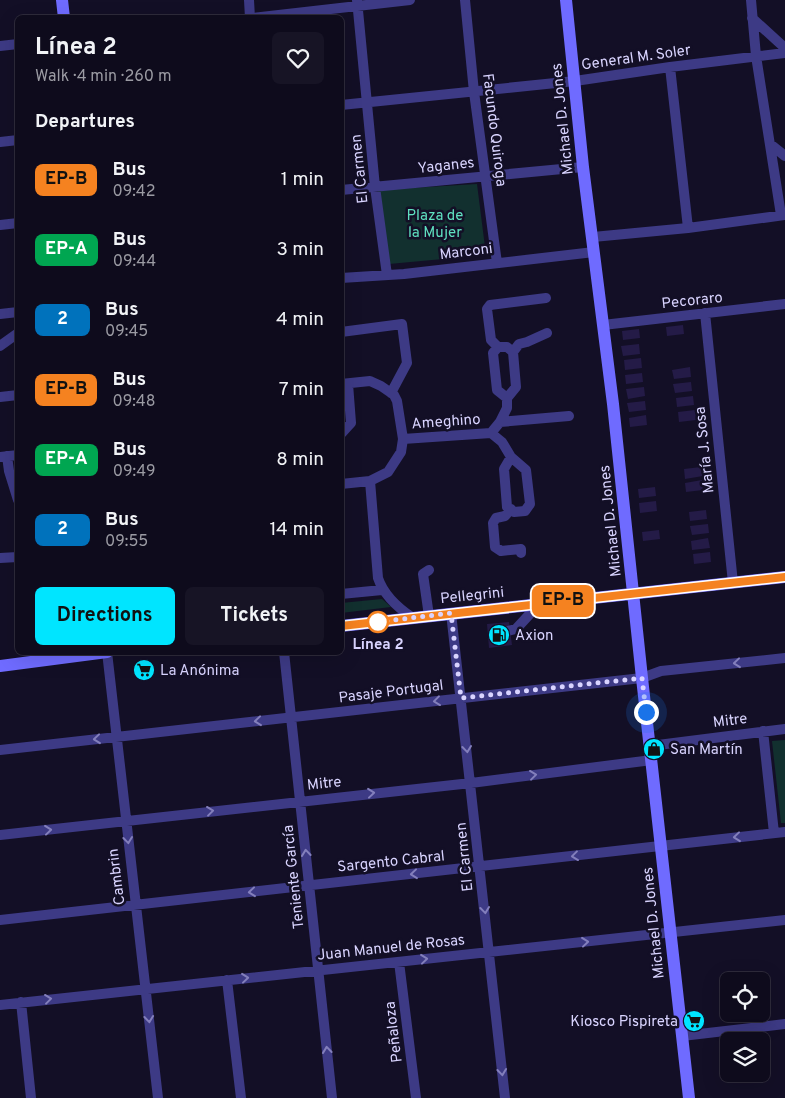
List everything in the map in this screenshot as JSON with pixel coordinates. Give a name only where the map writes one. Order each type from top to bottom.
[{"type":"street","points":[[62,0],[64,15]]},
{"type":"street","points":[[249,0],[251,15]]},
{"type":"street","points":[[272,15],[357,3],[410,0]]},
{"type":"street","name":"Facundo Quiroga","points":[[465,0],[474,92],[497,263]]},
{"type":"street","name":"Michael D. Jones","points":[[566,0],[583,167],[614,404],[642,678],[689,1098]]},
{"type":"street","points":[[593,238],[783,215],[756,56],[751,0]]},
{"type":"street","name":"El Carmen","points":[[357,3],[375,187],[386,275]]},
{"type":"street","points":[[752,18],[785,48]]},
{"type":"street","points":[[0,46],[15,44]]},
{"type":"street","name":"General M. Soler","points":[[344,105],[574,81],[785,53]]},
{"type":"street","points":[[670,67],[688,228]]},
{"type":"street","points":[[0,142],[15,140]]},
{"type":"street","points":[[770,144],[785,156]]},
{"type":"street","name":"Yaganes","points":[[344,190],[583,167]]},
{"type":"street","points":[[0,225],[15,223]]},
{"type":"street","name":"Marconi","points":[[344,278],[386,275],[594,252]]},
{"type":"street","points":[[511,457],[504,469],[507,506],[514,512],[525,512],[530,504],[526,470],[511,457],[502,442],[491,433],[500,422],[507,408],[507,398],[516,387],[512,352],[507,347],[498,347],[490,340],[487,309],[490,305],[546,298]]},
{"type":"street","name":"Pecoraro","points":[[603,325],[785,304]]},
{"type":"street","points":[[0,314],[15,312]]},
{"type":"street","name":"María J. Sosa","points":[[706,314],[733,583]]},
{"type":"street","points":[[344,332],[402,324],[407,363],[391,393]]},
{"type":"street","points":[[512,352],[519,344],[547,333]]},
{"type":"street","points":[[0,346],[15,335]]},
{"type":"street","points":[[498,347],[493,353],[497,390],[507,398]]},
{"type":"street","points":[[344,383],[370,381],[382,386],[391,393],[397,401],[403,439],[401,452],[388,472],[370,481],[344,484]]},
{"type":"street","points":[[344,388],[351,423],[344,431]]},
{"type":"street","points":[[0,397],[15,394]]},
{"type":"street","points":[[500,422],[569,416]]},
{"type":"street","name":"Ameghino","points":[[403,439],[491,433]]},
{"type":"street","points":[[8,456],[9,471],[15,490]]},
{"type":"street","points":[[370,481],[378,578],[382,590],[402,611],[413,618]]},
{"type":"street","points":[[510,509],[505,516],[496,518],[493,523],[495,547],[502,551],[521,549],[521,553]]},
{"type":"street","points":[[0,558],[15,557]]},
{"type":"street","points":[[429,570],[423,574],[429,616]]},
{"type":"street","name":"Pellegrini","points":[[344,626],[785,577]]},
{"type":"street","points":[[344,594],[382,590]]},
{"type":"street","points":[[499,633],[516,630],[539,604]]},
{"type":"street","name":"El Carmen","points":[[451,613],[505,1098]]},
{"type":"street","points":[[0,666],[84,655]]},
{"type":"street","name":"Cambrin","points":[[107,655],[158,1098]]},
{"type":"street","name":"Teniente García","points":[[284,655],[332,1098]]},
{"type":"street","name":"Pasaje Portugal","points":[[0,750],[642,678],[661,671],[785,658]]},
{"type":"street","name":"Mitre","points":[[650,746],[785,729]]},
{"type":"street","points":[[763,731],[774,834]]},
{"type":"street","name":"Mitre","points":[[0,835],[471,783],[652,760]]},
{"type":"street","name":"Sargento Cabral","points":[[0,920],[785,832]]},
{"type":"street","name":"Juan Manuel de Rosas","points":[[0,1005],[318,969],[785,920]]},
{"type":"street","name":"Peñaloza","points":[[399,962],[416,1098]]},
{"type":"street","points":[[227,980],[241,1098]]},
{"type":"street","points":[[21,1002],[31,1098]]},
{"type":"street","points":[[682,1036],[785,1024]]},
{"type":"green space","name":"Plaza de la Mujer","points":[[477,184],[486,255],[389,264],[378,190]]},
{"type":"green space","points":[[382,599],[391,607],[344,613],[344,603]]},
{"type":"green space","points":[[785,740],[785,823],[781,823],[772,741]]},
{"type":"building","points":[[683,325],[684,334],[667,336],[666,327]]},
{"type":"building","points":[[639,329],[640,338],[623,340],[622,331]]},
{"type":"building","points":[[639,344],[640,354],[623,356],[621,346]]},
{"type":"building","points":[[641,358],[642,368],[625,370],[624,360]]},
{"type":"building","points":[[690,367],[691,377],[674,379],[672,370]]},
{"type":"building","points":[[642,373],[643,382],[626,384],[625,375]]},
{"type":"building","points":[[691,382],[692,391],[675,393],[673,384]]},
{"type":"building","points":[[644,387],[645,396],[628,399],[626,389]]},
{"type":"building","points":[[693,396],[694,405],[677,407],[676,398]]},
{"type":"building","points":[[645,401],[646,410],[629,412],[627,403]]},
{"type":"building","points":[[695,410],[696,420],[679,422],[678,412]]},
{"type":"building","points":[[646,415],[647,425],[630,427],[629,418]]},
{"type":"building","points":[[701,467],[703,476],[685,479],[684,469]]},
{"type":"building","points":[[702,480],[703,490],[686,492],[685,483]]},
{"type":"building","points":[[655,487],[656,496],[639,498],[638,489]]},
{"type":"building","points":[[656,501],[657,511],[640,513],[639,503]]},
{"type":"building","points":[[706,510],[707,519],[690,521],[689,512]]},
{"type":"building","points":[[708,524],[709,533],[692,535],[690,526]]},
{"type":"building","points":[[659,530],[660,539],[643,541],[642,532]]},
{"type":"building","points":[[708,538],[710,548],[692,550],[691,541]]},
{"type":"building","points":[[710,552],[711,562],[694,564],[693,554]]},
{"type":"building","points":[[509,622],[512,645],[489,648],[487,624]]},
{"type":"bus line","name":"EP-B","points":[[344,626],[785,577]]},
{"type":"place","name":"Línea 2","points":[[378,622]]},
{"type":"place","name":"Axion","points":[[499,635]]},
{"type":"place","name":"La Anónima","points":[[144,670]]},
{"type":"place","name":"San Martín","points":[[654,749]]},
{"type":"place","name":"Kiosco Pispireta","points":[[694,1021]]},
{"type":"route","points":[[378,622],[451,613],[461,698],[642,678],[646,712]]}]
